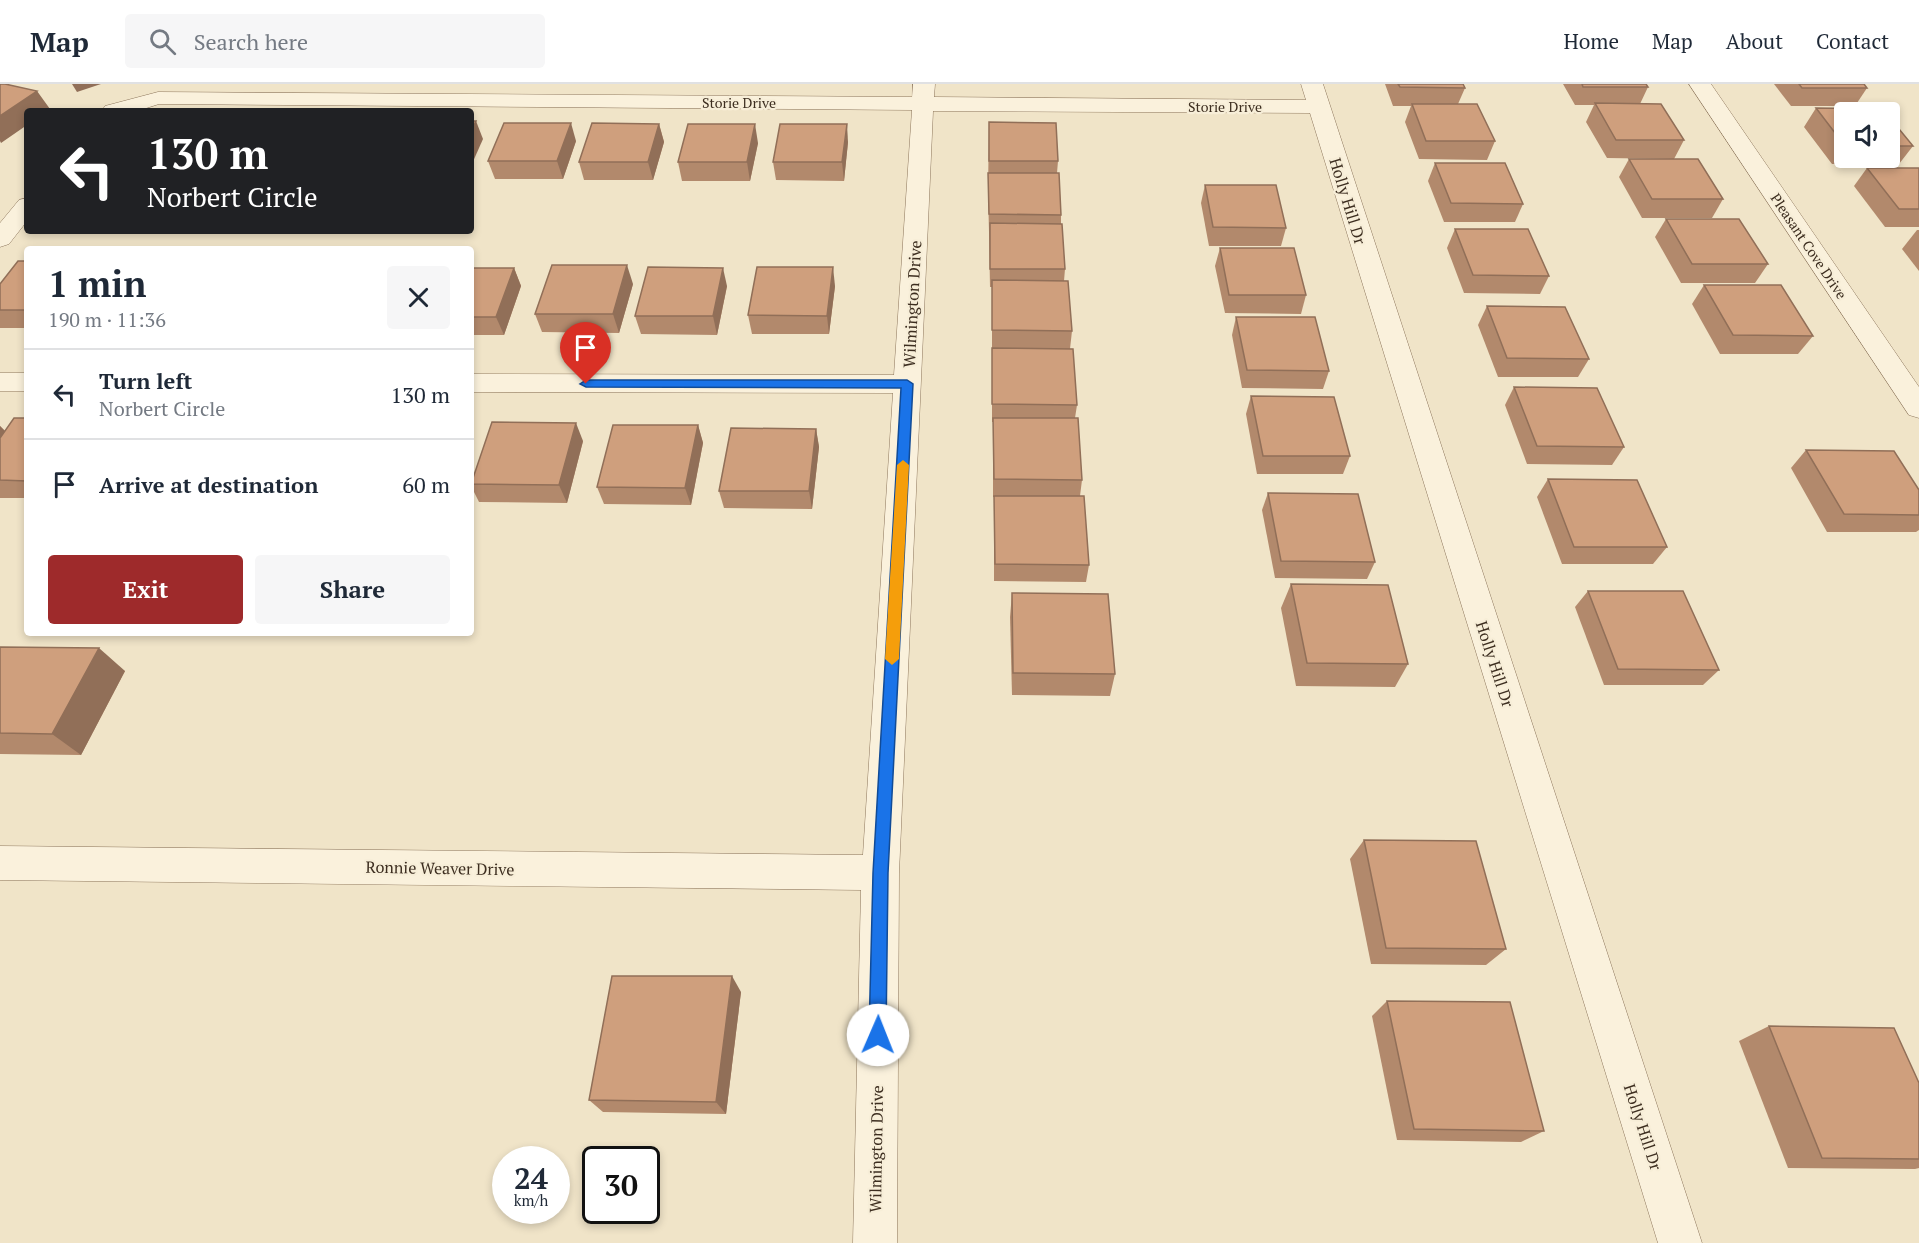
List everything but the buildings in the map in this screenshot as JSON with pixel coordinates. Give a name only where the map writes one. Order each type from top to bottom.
[{"type":"street","name":"Pleasant Cove Drive","points":[[1700,84],[1919,408]]},
{"type":"street","name":"Storie Drive","points":[[123,108],[158,98],[924,94],[1316,96]]},
{"type":"street","name":"Wilmington Drive","points":[[875,1243],[880,873],[924,94]]},
{"type":"street","name":"Holly Hill Dr","points":[[1316,96],[1680,1243]]},
{"type":"street","points":[[0,239],[24,209]]},
{"type":"street","points":[[0,382],[24,382]]},
{"type":"street","points":[[474,383],[907,384]]},
{"type":"street","name":"Ronnie Weaver Drive","points":[[0,863],[880,873]]},
{"type":"slow traffic","points":[[892,659],[903,465]]},
{"type":"route","points":[[586,384],[907,384],[880,873],[878,1035]]}]
